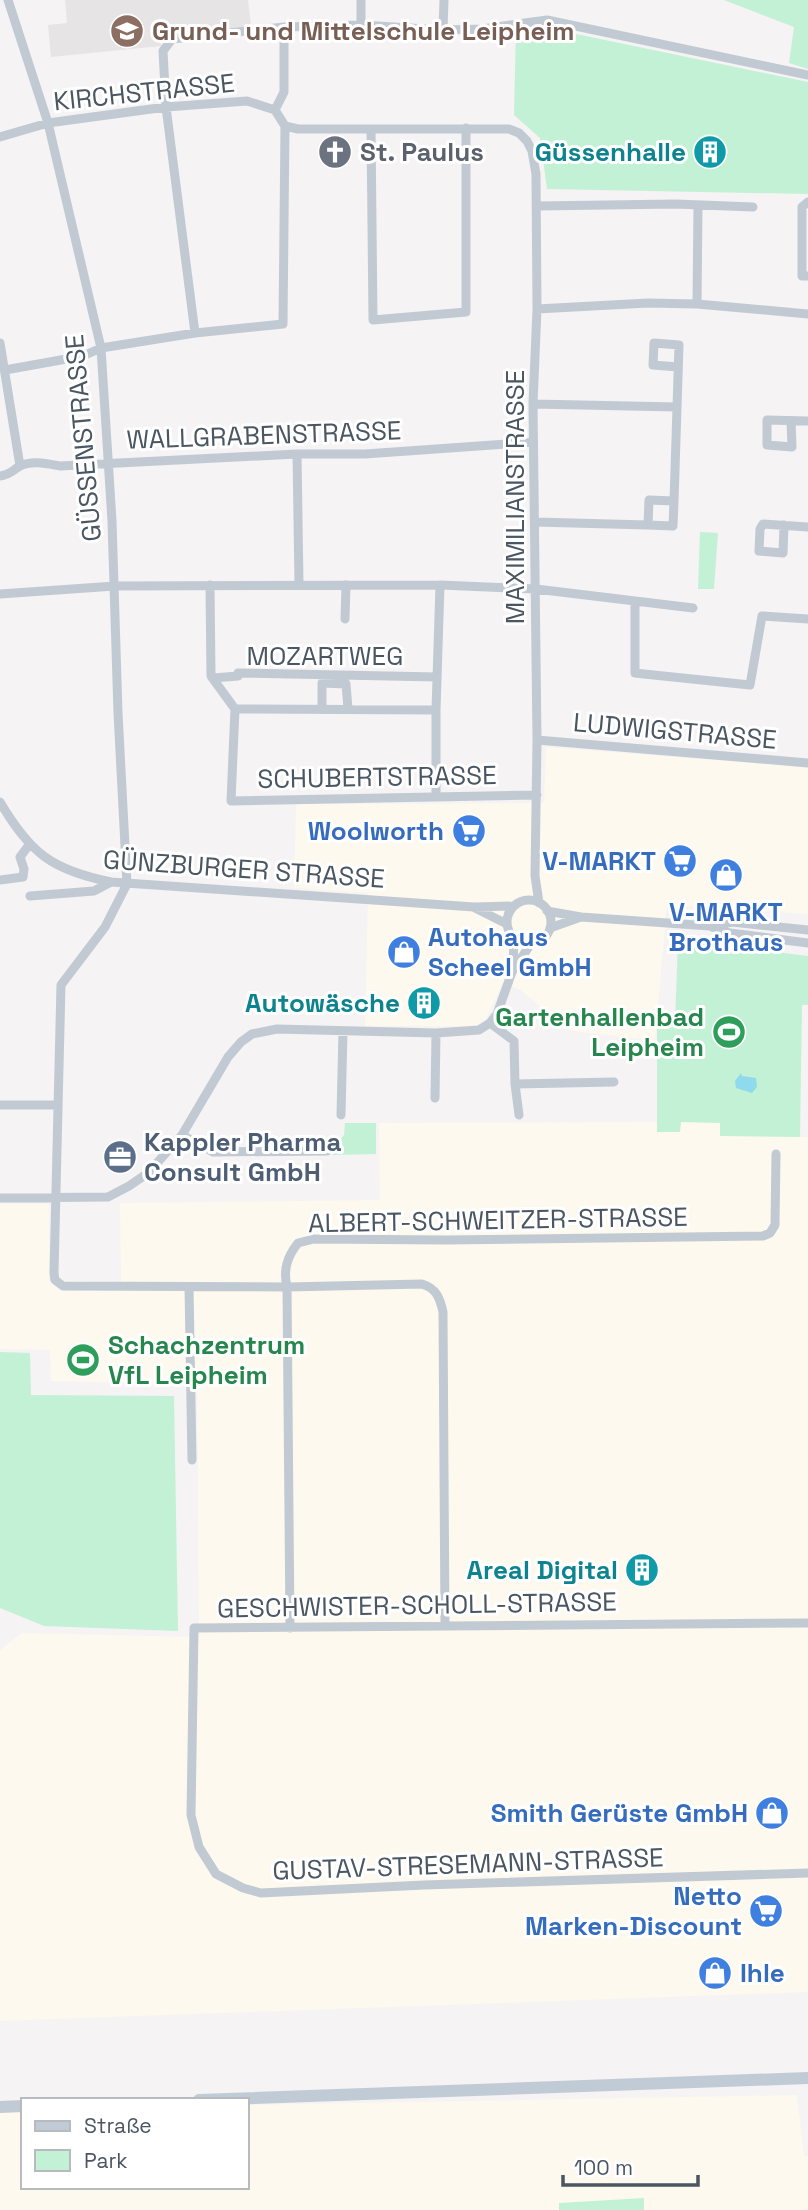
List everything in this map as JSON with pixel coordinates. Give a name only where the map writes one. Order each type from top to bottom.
[{"type":"main road","points":[[248,2098],[808,2078]]},
{"type":"main road","points":[[0,2107],[21,2106]]},
{"type":"street","name":"GÜSSENSTRASSE","points":[[8,0],[48,123],[101,348],[115,586],[118,720],[127,884]]},
{"type":"street","points":[[361,0],[361,26]]},
{"type":"street","points":[[443,30],[444,0]]},
{"type":"street","points":[[195,333],[166,107],[163,51],[172,38],[284,27],[482,29],[547,20],[808,75]]},
{"type":"street","points":[[5,370],[83,356],[101,348],[195,333],[283,324],[285,126],[275,110],[284,92],[284,27]]},
{"type":"street","name":"KIRCHSTRASSE","points":[[0,137],[48,123],[166,107],[247,101],[275,110]]},
{"type":"street","points":[[285,126],[298,129],[371,130],[466,128],[466,313],[373,320],[371,130]]},
{"type":"street","name":"MAXIMILIANSTRASSE","points":[[466,128],[509,129],[519,133],[532,151],[537,206],[533,442],[537,740],[535,876],[538,903]]},
{"type":"street","points":[[808,202],[802,207],[805,249],[802,276],[808,276]]},
{"type":"street","points":[[537,206],[676,204],[753,207]]},
{"type":"street","points":[[698,206],[698,304]]},
{"type":"street","points":[[537,309],[648,303],[698,304],[808,314]]},
{"type":"street","points":[[0,343],[20,466]]},
{"type":"street","points":[[535,522],[673,526],[678,367]]},
{"type":"street","points":[[533,404],[677,407]]},
{"type":"street","points":[[791,421],[808,421]]},
{"type":"street","name":"WALLGRABENSTRASSE","points":[[0,476],[11,474],[20,466],[38,463],[60,467],[297,454],[365,454],[533,442]]},
{"type":"street","points":[[297,454],[299,584]]},
{"type":"street","points":[[648,525],[649,500],[674,501]]},
{"type":"street","points":[[784,525],[808,527]]},
{"type":"street","points":[[210,585],[211,676],[235,709],[436,710]]},
{"type":"street","points":[[345,619],[346,585]]},
{"type":"street","points":[[0,594],[115,586],[440,585],[536,589],[693,608]]},
{"type":"street","points":[[436,797],[440,585]]},
{"type":"street","points":[[635,601],[635,673],[750,685],[762,616],[808,619]]},
{"type":"street","name":"MOZARTWEG","points":[[213,678],[238,676],[238,673],[437,677]]},
{"type":"street","points":[[322,708],[322,683],[346,684],[348,709]]},
{"type":"street","name":"SCHUBERTSTRASSE","points":[[235,709],[231,801],[537,795]]},
{"type":"street","name":"LUDWIGSTRASSE","points":[[537,740],[808,763]]},
{"type":"street","name":"GÜNZBURGER STRASSE","points":[[0,802],[29,845],[53,863],[77,875],[111,882],[474,907],[514,906]]},
{"type":"street","points":[[0,880],[23,877],[24,869],[20,857],[29,845]]},
{"type":"street","name":"MAXIMILIANSTRASSE","points":[[527,901],[535,876]]},
{"type":"street","points":[[30,896],[94,891],[111,882]]},
{"type":"street","points":[[127,884],[105,927],[61,985],[54,1198],[55,1280],[63,1286],[287,1287],[422,1284],[435,1291],[441,1301],[445,1626]]},
{"type":"street","points":[[513,972],[514,938],[507,924],[509,914],[514,906],[527,901],[538,903],[547,911],[550,928],[542,940],[530,944],[514,938]]},
{"type":"street","name":"GÜNZBURGER STRASSE","points":[[474,907],[507,924]]},
{"type":"street","points":[[547,911],[581,917],[710,926],[732,922],[808,930]]},
{"type":"street","points":[[550,928],[581,917]]},
{"type":"street","points":[[710,926],[730,933],[808,943]]},
{"type":"street","points":[[0,1198],[108,1197],[129,1186],[148,1172],[182,1135],[228,1057],[252,1034],[277,1029],[436,1033],[479,1030],[497,1014],[513,972],[530,944]]},
{"type":"street","points":[[490,1023],[514,1041],[519,1115]]},
{"type":"street","points":[[341,1115],[343,1031]]},
{"type":"street","points":[[435,1098],[436,1033]]},
{"type":"street","points":[[515,1084],[614,1082]]},
{"type":"street","points":[[0,1105],[57,1105]]},
{"type":"street","points":[[182,1135],[213,1152],[327,1151]]},
{"type":"street","name":"ALBERT-SCHWEITZER-STRASSE","points":[[287,1287],[284,1273],[290,1254],[298,1243],[314,1239],[762,1236],[770,1233],[775,1225],[776,1154]]},
{"type":"street","points":[[189,1287],[192,1460]]},
{"type":"street","points":[[287,1287],[290,1628]]},
{"type":"street","name":"GESCHWISTER-SCHOLL-STRASSE","points":[[194,1629],[808,1623]]},
{"type":"street","name":"GUSTAV-STRESEMANN-STRASSE","points":[[194,1629],[191,1815],[199,1847],[216,1874],[243,1888],[261,1893],[808,1873]]},
{"type":"shaded area","name":"Grund- und Mittelschule Leipheim","points":[[65,0],[248,0],[251,26],[160,36],[161,46],[51,57],[48,25],[67,23]]},
{"type":"shaded area","points":[[546,747],[808,767],[808,914],[667,905],[655,1040],[572,1031],[520,990],[503,983],[486,1019],[475,1026],[365,1026],[368,893],[294,888],[296,804],[544,803]]},
{"type":"shaded area","points":[[657,1122],[657,1132],[680,1132],[680,1122],[720,1123],[721,1136],[808,1137],[808,1992],[0,2021],[0,1650],[22,1633],[199,1637],[197,1384],[51,1381],[50,1350],[0,1349],[0,1204],[49,1204],[49,1281],[121,1282],[120,1203],[380,1200],[379,1123]]},
{"type":"shaded area","points":[[797,2095],[804,2156],[808,2156],[808,2210],[0,2210],[0,2110],[21,2110],[21,2189],[248,2189],[248,2105]]},
{"type":"green space","points":[[724,0],[808,0],[808,69],[789,63],[794,27]]},
{"type":"green space","points":[[547,28],[808,82],[808,194],[547,189],[540,138],[514,115],[516,31]]},
{"type":"green space","points":[[700,532],[718,533],[714,589],[698,589]]},
{"type":"green space","name":"Gartenhallenbad Leipheim","points":[[678,940],[808,956],[808,1005],[802,1005],[800,1137],[720,1136],[720,1123],[681,1122],[680,1132],[657,1132],[657,1023],[675,1022]]},
{"type":"green space","points":[[345,1123],[376,1123],[376,1154],[333,1155],[333,1149],[344,1135]]},
{"type":"green space","points":[[0,1352],[30,1353],[31,1395],[174,1396],[178,1631],[44,1626],[0,1608]]},
{"type":"green space","points":[[644,2198],[644,2210],[559,2210],[559,2203]]},
{"type":"water","points":[[741,1073],[742,1076],[756,1078],[757,1087],[752,1093],[736,1088],[735,1081]]},
{"type":"place","name":"Grund- und Mittelschule Leipheim","points":[[127,31]]},
{"type":"place","name":"St. Paulus","points":[[335,152]]},
{"type":"place","name":"Güssenhalle","points":[[710,152]]},
{"type":"place","name":"Woolworth","points":[[469,831]]},
{"type":"place","name":"V-MARKT","points":[[680,861]]},
{"type":"place","name":"V-MARKT Brothaus","points":[[726,875]]},
{"type":"place","name":"Autohaus Scheel GmbH","points":[[404,952]]},
{"type":"place","name":"Autowäsche","points":[[424,1003]]},
{"type":"place","name":"Gartenhallenbad Leipheim","points":[[729,1032]]},
{"type":"place","name":"Kappler Pharma Consult GmbH","points":[[120,1157]]},
{"type":"place","name":"Schachzentrum VfL Leipheim","points":[[83,1360]]},
{"type":"place","name":"Areal Digital","points":[[642,1570]]},
{"type":"place","name":"Smith Gerüste GmbH","points":[[772,1813]]},
{"type":"place","name":"Netto Marken-Discount","points":[[766,1911]]},
{"type":"place","name":"Ihle","points":[[715,1973]]}]
